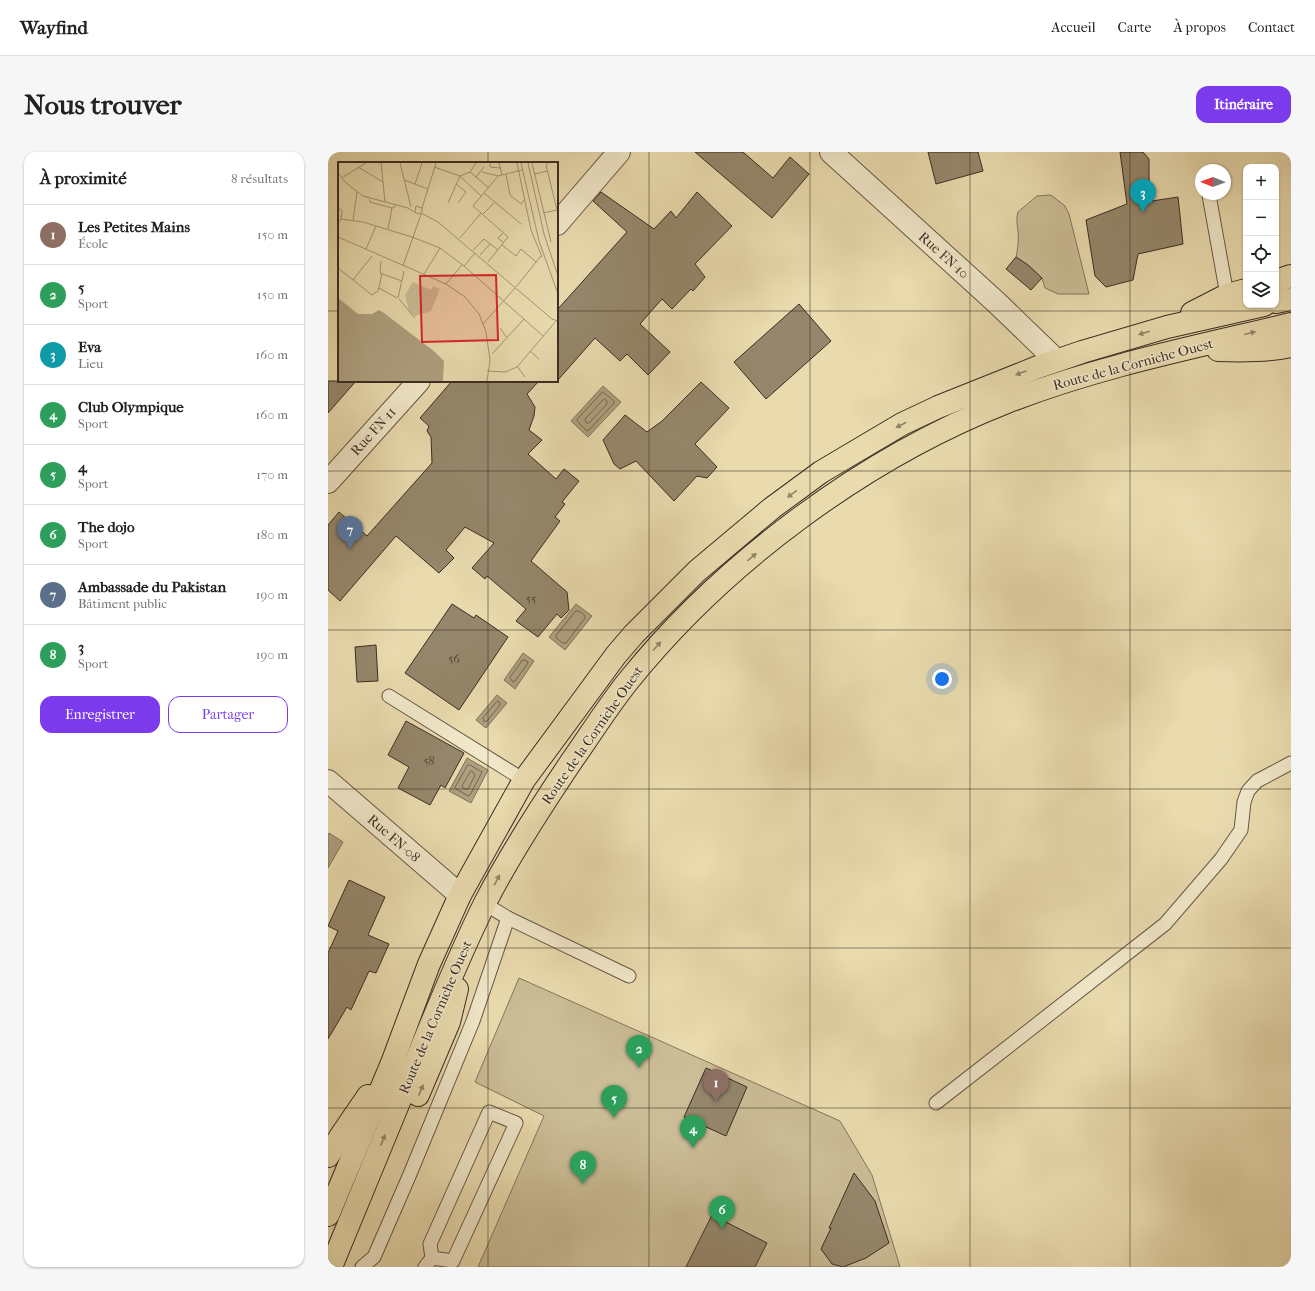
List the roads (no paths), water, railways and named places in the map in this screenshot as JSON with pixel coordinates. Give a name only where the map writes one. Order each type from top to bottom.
[{"type":"highway","points":[[1279,280],[1291,276]]},
{"type":"highway","points":[[1167,327],[1236,292]]},
{"type":"highway","points":[[1279,301],[1291,299]]},
{"type":"highway","name":"Route de la Corniche Ouest","points":[[328,1215],[392,1063],[429,964],[460,895],[524,780],[585,697],[634,634],[697,571],[772,508],[821,472],[902,424],[988,386],[1056,360],[1167,327],[1251,308]]},
{"type":"highway","name":"Route de la Corniche Ouest","points":[[331,1267],[456,966],[485,904],[509,858],[547,797],[628,681],[682,620],[716,587],[800,519],[856,480],[906,450],[954,424],[1006,402],[1109,368],[1291,324]]},
{"type":"highway","points":[[1185,349],[1237,350],[1281,348],[1291,346]]},
{"type":"highway","points":[[344,1267],[449,1022],[458,987],[456,966]]},
{"type":"highway","points":[[328,1156],[392,1063]]},
{"type":"street","points":[[558,223],[619,152]]},
{"type":"street","name":"Rue FN-10","points":[[831,152],[997,303],[1056,360]]},
{"type":"street","name":"Rue FN-11","points":[[328,482],[418,382]]},
{"type":"street","name":"Rue FN-08","points":[[328,781],[460,895]]},
{"type":"lane","points":[[1210,200],[1236,292]]},
{"type":"lane","points":[[389,696],[524,780]]},
{"type":"lane","points":[[936,1103],[1165,924],[1221,859],[1241,830],[1244,802],[1248,791],[1257,781],[1291,763]]},
{"type":"lane","points":[[485,904],[508,918],[629,976]]},
{"type":"lane","points":[[362,1267],[374,1257],[410,1174],[473,1021],[508,918]]},
{"type":"lane","points":[[489,1112],[516,1123],[454,1261],[428,1262],[430,1244],[489,1112]]},
{"type":"water","points":[[603,386],[621,402],[588,437],[571,421]]},
{"type":"water","points":[[576,604],[592,616],[565,650],[549,637]]},
{"type":"water","points":[[523,653],[534,661],[515,689],[504,680]]},
{"type":"water","points":[[497,695],[507,703],[486,728],[476,720]]},
{"type":"water","points":[[467,758],[488,770],[471,803],[449,791]]},
{"type":"water","points":[[329,833],[343,842],[328,868],[328,836]]},
{"type":"place","name":"Eva","points":[[1143,212]]},
{"type":"place","name":"Ambassade du Pakistan","points":[[350,549]]},
{"type":"place","name":"5","points":[[639,1068]]},
{"type":"place","name":"Les Petites Mains","points":[[716,1102]]},
{"type":"place","name":"4","points":[[614,1118]]},
{"type":"place","name":"Club Olympique","points":[[693,1148]]},
{"type":"place","name":"3","points":[[583,1184]]},
{"type":"place","name":"The dojo","points":[[722,1229]]}]
